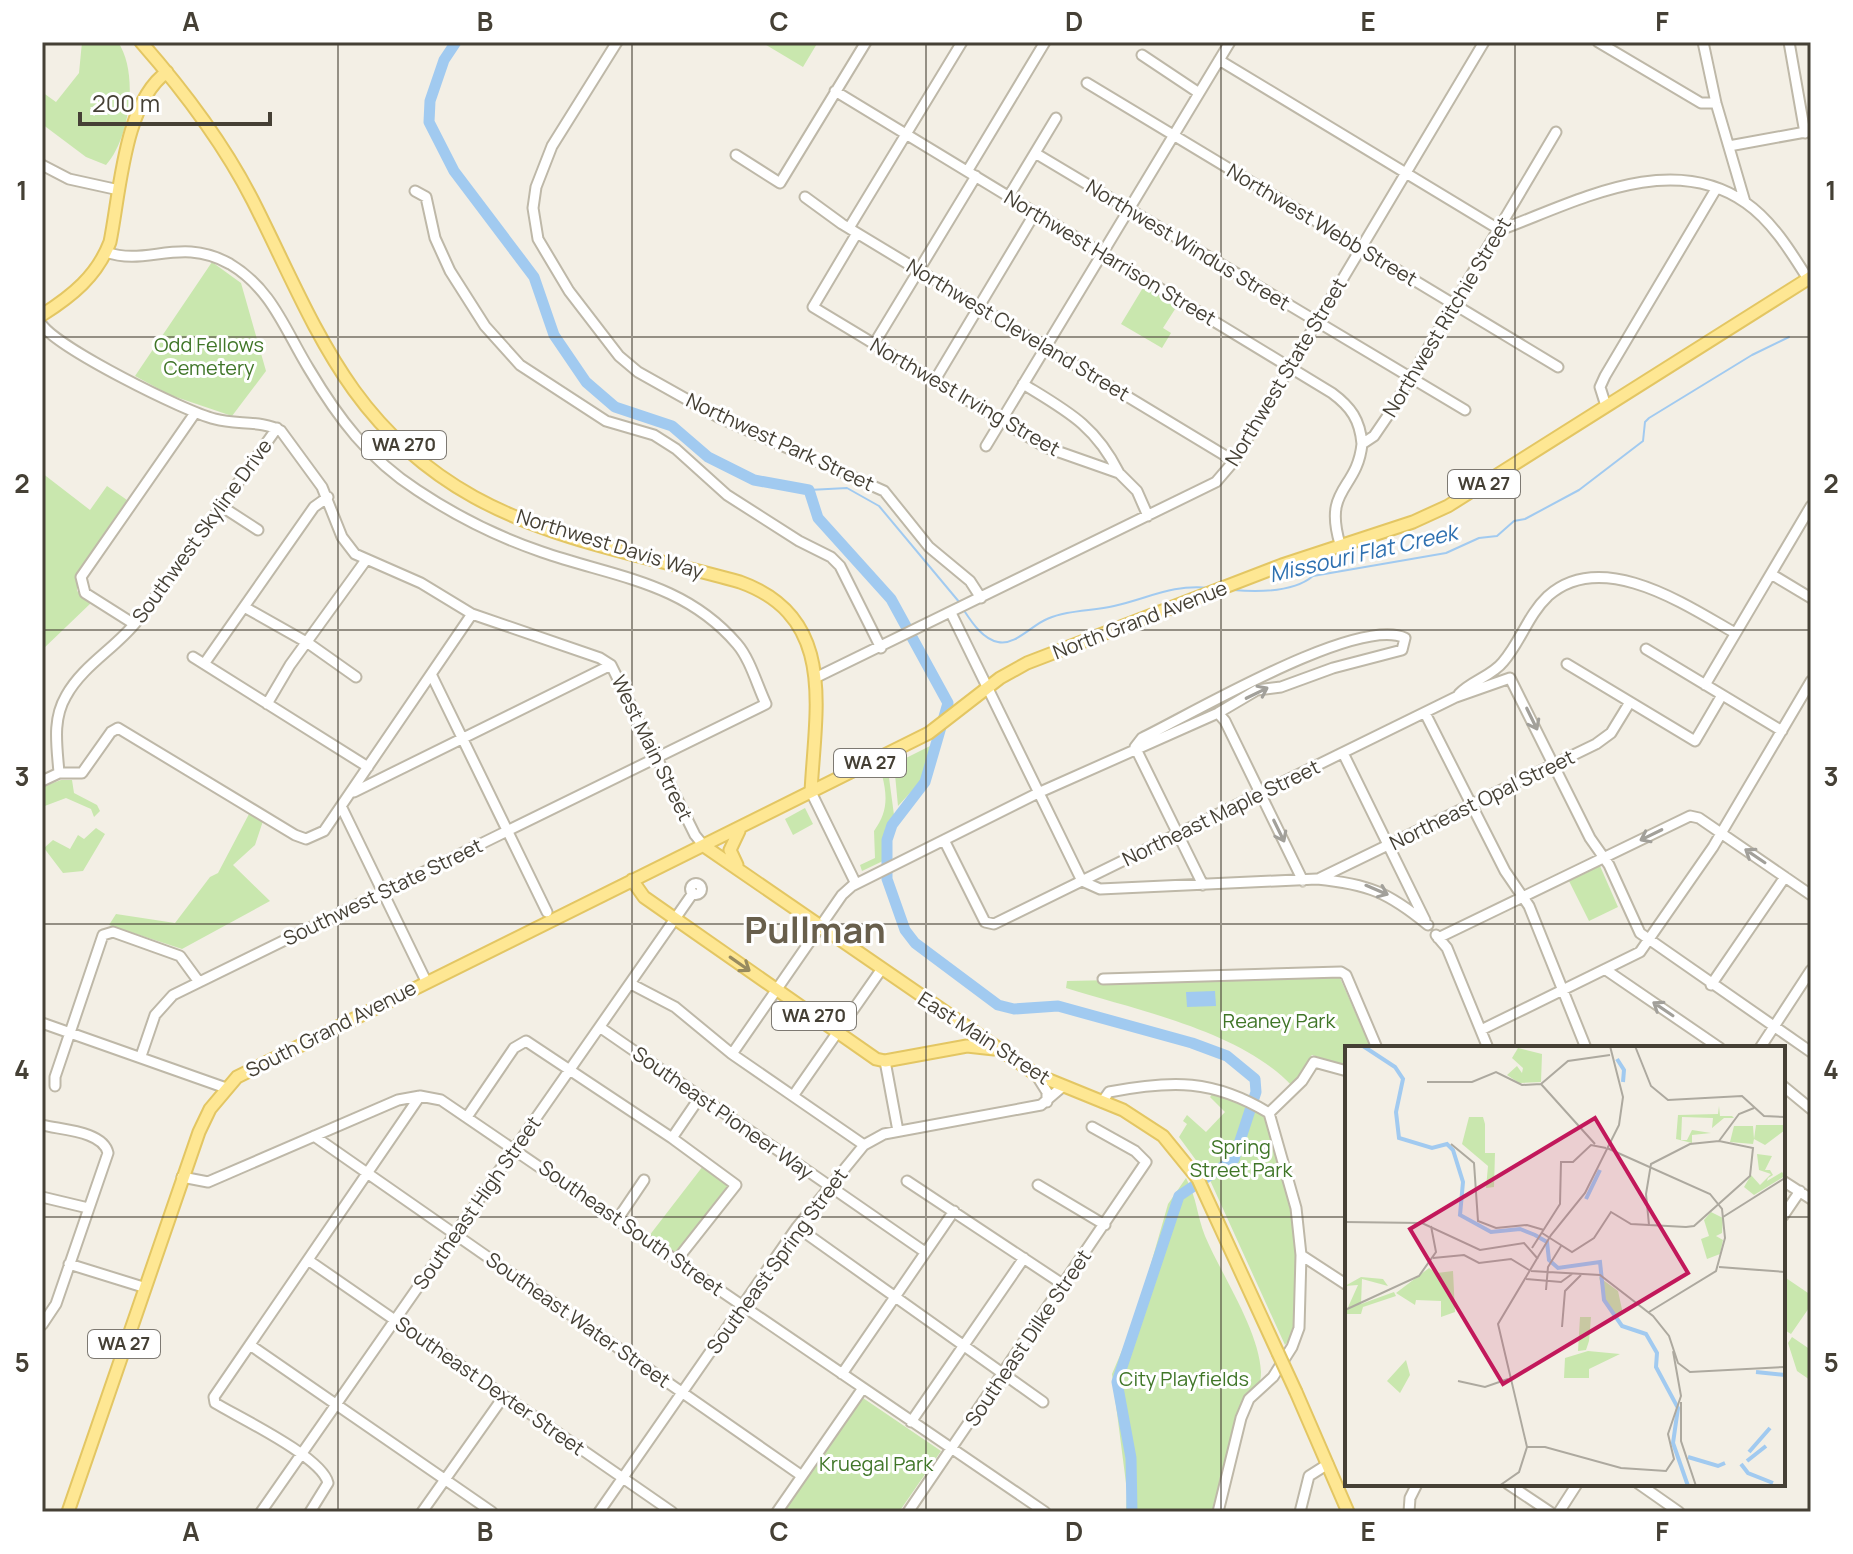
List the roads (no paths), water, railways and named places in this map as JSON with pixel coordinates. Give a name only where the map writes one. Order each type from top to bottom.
[{"type":"main road","name":"Northwest Davis Way","points":[[141,42],[208,124],[230,160],[327,353],[374,416],[422,461],[472,496],[522,520],[740,582],[773,598],[802,628],[812,654],[815,678],[811,792]]},
{"type":"main road","points":[[42,315],[87,281],[106,252],[141,103],[167,72]]},
{"type":"main road","name":"North Grand Avenue","points":[[811,792],[929,733],[987,688],[1027,663],[1340,544],[1413,522],[1448,506],[1810,280]]},
{"type":"main road","name":"WA 27","points":[[632,880],[811,792]]},
{"type":"main road","points":[[749,823],[734,836],[730,853],[754,880]]},
{"type":"main road","name":"East Main Street","points":[[704,846],[1037,1075],[1151,1126],[1190,1167],[1296,1392],[1348,1512]]},
{"type":"main road","name":"WA 270","points":[[632,880],[644,897],[837,1033],[885,1061]]},
{"type":"main road","name":"South Grand Avenue","points":[[68,1512],[182,1177],[199,1132],[226,1088],[266,1060],[632,880]]},
{"type":"main road","points":[[959,1023],[970,1038],[967,1046]]},
{"type":"main road","points":[[885,1061],[967,1046],[981,1045],[1002,1052]]},
{"type":"street","name":"Northwest Park Street","points":[[617,42],[544,162],[533,208],[538,239],[569,291],[619,356],[638,372],[720,418],[876,486],[889,496],[940,558],[975,587],[981,598]]},
{"type":"street","points":[[736,155],[780,183],[866,42]]},
{"type":"street","points":[[853,230],[962,42]]},
{"type":"street","points":[[874,344],[919,270],[1045,42]]},
{"type":"street","points":[[986,446],[1230,42]]},
{"type":"street","name":"Northwest State Street","points":[[815,678],[1216,482],[1234,461],[1484,42]]},
{"type":"street","points":[[1598,42],[1701,103],[1716,103]]},
{"type":"street","points":[[1703,42],[1716,103],[1745,202]]},
{"type":"street","points":[[1729,146],[1808,132],[1789,42]]},
{"type":"street","points":[[1142,55],[1199,93]]},
{"type":"street","points":[[1219,60],[1500,230],[1627,184],[1673,180],[1716,189],[1745,202],[1772,228],[1810,280]]},
{"type":"street","name":"Northwest Webb Street","points":[[1087,83],[1558,367]]},
{"type":"street","name":"Northwest Harrison Street","points":[[835,91],[1348,405],[1357,419],[1362,444]]},
{"type":"street","points":[[1009,196],[1056,118]]},
{"type":"street","name":"Northwest Ritchie Street","points":[[1340,544],[1333,521],[1334,507],[1361,455],[1362,444],[1374,436],[1556,132]]},
{"type":"street","name":"Northwest Windus Street","points":[[1035,153],[1465,410]]},
{"type":"street","points":[[42,165],[69,179],[119,190]]},
{"type":"street","points":[[1606,406],[1600,387],[1605,376],[1716,189]]},
{"type":"street","points":[[415,191],[426,197],[438,247],[467,300],[508,354],[606,421],[654,435],[676,449],[727,495],[799,541],[831,557],[840,566],[881,648]]},
{"type":"street","name":"Northwest Cleveland Street","points":[[805,197],[853,230],[1234,461]]},
{"type":"street","points":[[935,380],[1035,213]]},
{"type":"street","name":"Northwest Irving Street","points":[[853,230],[813,307],[1062,455],[1119,473]]},
{"type":"street","points":[[106,252],[128,257],[187,250],[228,263],[267,295],[308,368],[352,435],[394,475],[502,537],[544,553],[657,586],[699,609],[738,645],[766,704],[656,758]]},
{"type":"street","points":[[42,325],[138,386],[195,413],[234,424],[277,428]]},
{"type":"street","points":[[1023,384],[1078,418],[1094,433],[1119,473],[1137,491],[1148,516]]},
{"type":"street","points":[[134,624],[85,593],[81,577],[195,413]]},
{"type":"street","name":"West Main Street","points":[[277,428],[287,435],[328,497],[342,537],[355,554],[421,583],[472,614],[600,658],[611,665],[695,835],[704,846]]},
{"type":"street","name":"Southwest Skyline Drive","points":[[59,773],[56,733],[58,713],[66,695],[78,679],[134,624],[277,428]]},
{"type":"street","points":[[204,664],[216,642],[246,608],[314,507],[328,497]]},
{"type":"street","points":[[221,506],[258,530]]},
{"type":"street","points":[[1705,685],[1811,506]]},
{"type":"street","points":[[605,569],[609,547]]},
{"type":"street","points":[[267,704],[366,560]]},
{"type":"street","points":[[1771,574],[1811,598]]},
{"type":"street","name":"Northeast Maple Street","points":[[1456,697],[1501,665],[1527,621],[1550,594],[1585,580],[1610,579],[1643,585],[1735,633]]},
{"type":"street","points":[[246,608],[308,643],[356,677]]},
{"type":"street","points":[[958,610],[987,688],[1082,881],[1100,889],[1317,879],[1361,884],[1400,902],[1428,925]]},
{"type":"street","points":[[42,781],[59,773],[86,769],[116,727],[306,839],[324,831],[472,614]]},
{"type":"street","points":[[732,1054],[844,892],[856,884],[1135,747],[1218,713],[1257,690],[1281,687],[1333,668],[1402,650],[1405,638],[1391,634],[1344,644],[1261,676],[1142,738],[1135,747]]},
{"type":"street","points":[[1646,649],[1782,731]]},
{"type":"street","points":[[193,657],[368,767]]},
{"type":"street","points":[[1567,664],[1695,741],[1722,695]]},
{"type":"street","points":[[350,793],[611,665]]},
{"type":"street","points":[[432,676],[547,912]]},
{"type":"street","name":"Northeast Maple Street","points":[[944,840],[985,922],[994,924],[1456,697],[1505,678],[1513,680],[1555,765]]},
{"type":"street","points":[[1481,1030],[1640,952],[1721,834],[1811,681]]},
{"type":"street","name":"Northeast Opal Street","points":[[1317,879],[1607,737],[1630,702]]},
{"type":"street","points":[[1218,713],[1303,881]]},
{"type":"street","points":[[1425,713],[1505,871],[1522,896],[1585,1046]]},
{"type":"street","points":[[1135,747],[1203,885]]},
{"type":"street","points":[[1343,753],[1428,925],[1447,948],[1487,1046]]},
{"type":"street","name":"Southwest State Street","points":[[141,1056],[161,1004],[199,982],[656,758]]},
{"type":"street","points":[[1555,765],[1640,933],[1811,1052]]},
{"type":"street","points":[[811,792],[856,884]]},
{"type":"street","points":[[341,806],[426,981]]},
{"type":"street","points":[[1438,938],[1690,816],[1699,818],[1811,895]]},
{"type":"street","points":[[1711,985],[1785,877]]},
{"type":"street","points":[[1400,902],[1411,891]]},
{"type":"street","name":"Southeast High Street","points":[[261,1512],[572,1071],[693,893]]},
{"type":"street","points":[[55,1086],[103,935],[113,932],[180,956],[199,982]]},
{"type":"street","points":[[793,1096],[881,970]]},
{"type":"street","points":[[1606,970],[1717,1046]]},
{"type":"street","points":[[1761,1046],[1811,970]]},
{"type":"street","points":[[1103,979],[1337,971],[1346,975],[1376,1046]]},
{"type":"street","points":[[631,984],[675,1007],[732,1054],[864,1145]]},
{"type":"street","points":[[42,1023],[226,1088]]},
{"type":"street","name":"Southeast Pioneer Way","points":[[601,1028],[925,1252]]},
{"type":"street","points":[[467,1117],[517,1044],[530,1043],[672,1138],[736,1185],[676,1261]]},
{"type":"street","points":[[885,1061],[898,1131]]},
{"type":"street","points":[[1269,1113],[1318,1061],[1345,1070]]},
{"type":"street","points":[[1037,1075],[1045,1087],[1047,1102]]},
{"type":"street","points":[[1102,1102],[1109,1092],[1172,1084],[1222,1089],[1247,1099],[1269,1113],[1291,1186],[1301,1255],[1299,1328],[1292,1347],[1273,1377],[1249,1399],[1241,1418],[1218,1512]]},
{"type":"street","points":[[1047,1102],[1062,1087]]},
{"type":"street","points":[[1785,1088],[1811,1109]]},
{"type":"street","points":[[310,1512],[325,1491],[328,1479],[321,1469],[215,1403],[214,1397],[420,1096]]},
{"type":"street","name":"Southeast South Street","points":[[182,1177],[208,1182],[408,1097],[441,1100],[1045,1512]]},
{"type":"street","points":[[672,1138],[700,1097]]},
{"type":"street","name":"Southeast Spring Street","points":[[599,1512],[797,1227],[864,1145],[898,1131],[1047,1102]]},
{"type":"street","points":[[42,1125],[98,1138],[106,1145],[108,1153],[56,1304],[42,1325]]},
{"type":"street","name":"Southeast Dilke Street","points":[[908,1512],[1146,1162],[1135,1151],[1092,1127]]},
{"type":"street","name":"Southeast Water Street","points":[[314,1136],[802,1476]]},
{"type":"street","points":[[617,1220],[644,1180]]},
{"type":"street","points":[[907,1181],[1064,1285]]},
{"type":"street","points":[[1785,1182],[1811,1199]]},
{"type":"street","points":[[1038,1185],[1105,1225]]},
{"type":"street","points":[[1785,1213],[1800,1191]]},
{"type":"street","points":[[42,1197],[88,1208]]},
{"type":"street","points":[[842,1374],[954,1211]]},
{"type":"street","points":[[797,1227],[1005,1372],[1043,1402]]},
{"type":"street","points":[[1301,1255],[1345,1284]]},
{"type":"street","points":[[911,1422],[1024,1258]]},
{"type":"street","name":"Southeast Dexter Street","points":[[308,1260],[672,1512]]},
{"type":"street","points":[[69,1264],[143,1287]]},
{"type":"street","points":[[250,1345],[492,1512]]},
{"type":"street","points":[[777,1512],[863,1388]]},
{"type":"street","points":[[422,1512],[504,1396]]},
{"type":"street","points":[[1300,1512],[1309,1476],[1328,1464]]},
{"type":"street","points":[[1416,1486],[1409,1509],[1418,1512]]},
{"type":"street","points":[[1511,1486],[1550,1512]]},
{"type":"street","points":[[1559,1512],[1576,1486]]},
{"type":"street","points":[[1642,1486],[1679,1512]]},
{"type":"water","points":[[1215,991],[1216,1006],[1187,1007],[1186,992]]},
{"type":"waterway","points":[[456,42],[444,60],[430,101],[429,122],[454,171],[534,277],[554,335],[586,382],[615,407],[672,426],[708,457],[754,480],[809,490],[818,518],[891,599],[948,703],[925,782],[892,825],[887,840],[887,879],[905,930],[915,943],[998,1005],[1014,1009],[1058,1006],[1192,1043],[1227,1056],[1255,1079],[1256,1092],[1234,1159],[1179,1196],[1117,1382],[1131,1458],[1132,1512]]},
{"type":"waterway","name":"Missouri Flat Creek","points":[[1233,590],[1264,591],[1295,586],[1313,576],[1446,553],[1479,538],[1497,536],[1514,521],[1525,519],[1579,490],[1643,441],[1645,422],[1649,418],[1752,355],[1789,337]]},
{"type":"waterway","name":"Missouri Flat Creek","points":[[809,490],[847,488],[879,506],[960,603]]},
{"type":"waterway","name":"Missouri Flat Creek","points":[[963,609],[982,633],[992,640],[1004,642],[1063,614],[1114,606],[1172,590],[1210,588]]},
{"type":"district","name":"Pullman","points":[[815,930]]},
{"type":"park label","name":"Odd Fellows Cemetery","points":[[209,356]]},
{"type":"park label","name":"Reaney Park","points":[[1279,1021]]},
{"type":"park label","name":"Spring Street Park","points":[[1241,1158]]},
{"type":"park label","name":"City Playfields","points":[[1184,1379]]},
{"type":"park label","name":"Kruegal Park","points":[[876,1464]]}]
